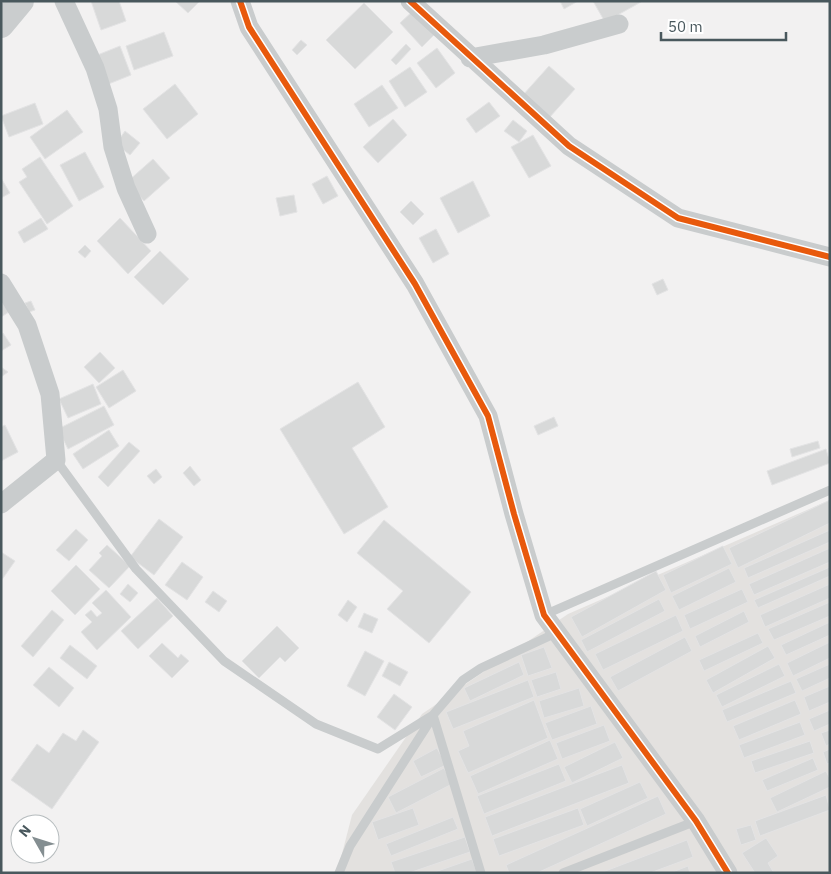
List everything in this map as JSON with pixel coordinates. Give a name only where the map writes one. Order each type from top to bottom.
[{"type":"main road","points":[[1,25],[22,1]]},
{"type":"street","points":[[64,1],[95,68],[108,109],[113,147],[126,188],[147,234]]},
{"type":"street","points":[[240,1],[249,27],[415,284],[488,416],[514,514],[544,615],[696,821],[728,873]]},
{"type":"street","points":[[410,1],[470,58],[569,146],[678,218],[830,257]]},
{"type":"street","points":[[470,58],[544,44],[619,24]]},
{"type":"street","points":[[1,283],[27,325],[50,394],[56,460],[1,504]]},
{"type":"lane","points":[[56,460],[136,569],[224,661],[316,724],[378,749],[433,715]]},
{"type":"lane","points":[[544,615],[830,490]]},
{"type":"lane","points":[[339,873],[350,846],[433,715],[463,680],[481,668],[556,633]]},
{"type":"lane","points":[[433,715],[481,873]]},
{"type":"lane","points":[[563,873],[696,821]]},
{"type":"shaded area","points":[[830,500],[830,873],[337,873],[352,815],[422,714],[568,614]]},
{"type":"building","points":[[91,1],[119,1],[126,21],[101,30]]},
{"type":"building","points":[[175,1],[198,1],[199,2],[188,13]]},
{"type":"building","points":[[560,1],[578,1],[564,9]]},
{"type":"building","points":[[593,1],[641,1],[641,2],[605,22]]},
{"type":"building","points":[[364,3],[393,32],[355,69],[326,40]]},
{"type":"building","points":[[414,10],[435,34],[422,47],[400,23]]},
{"type":"building","points":[[164,32],[173,56],[134,70],[126,46]]},
{"type":"building","points":[[301,40],[307,45],[297,55],[292,50]]},
{"type":"building","points":[[406,44],[411,49],[396,65],[391,60]]},
{"type":"building","points":[[120,46],[131,75],[106,85],[95,56]]},
{"type":"building","points":[[437,48],[455,73],[436,88],[417,63]]},
{"type":"building","points":[[549,66],[575,89],[549,118],[523,95]]},
{"type":"building","points":[[410,67],[427,92],[405,107],[389,81]]},
{"type":"building","points":[[175,84],[198,114],[167,139],[143,109]]},
{"type":"building","points":[[382,85],[398,108],[369,127],[354,104]]},
{"type":"building","points":[[489,102],[500,116],[476,133],[466,119]]},
{"type":"building","points":[[35,103],[43,124],[9,137],[1,116]]},
{"type":"building","points":[[67,110],[83,132],[45,159],[30,137]]},
{"type":"building","points":[[393,119],[407,135],[378,163],[363,147]]},
{"type":"building","points":[[513,120],[527,131],[519,142],[504,131]]},
{"type":"building","points":[[125,131],[140,143],[130,155],[116,144]]},
{"type":"building","points":[[533,135],[551,166],[529,178],[511,147]]},
{"type":"building","points":[[85,152],[104,187],[79,201],[60,165]]},
{"type":"building","points":[[40,157],[73,206],[47,224],[19,182],[27,177],[22,169]]},
{"type":"building","points":[[153,159],[170,178],[144,201],[127,182]]},
{"type":"building","points":[[327,176],[338,196],[323,204],[312,184]]},
{"type":"building","points":[[1,178],[10,193],[1,198]]},
{"type":"building","points":[[473,181],[490,216],[458,233],[440,198]]},
{"type":"building","points":[[294,195],[297,212],[280,216],[276,198]]},
{"type":"building","points":[[411,201],[424,214],[413,225],[400,212]]},
{"type":"building","points":[[41,218],[48,229],[24,243],[18,232]]},
{"type":"building","points":[[120,218],[151,251],[128,274],[97,241]]},
{"type":"building","points":[[436,229],[449,254],[433,263],[419,238]]},
{"type":"building","points":[[85,245],[91,251],[85,258],[78,252]]},
{"type":"building","points":[[160,251],[189,279],[163,305],[134,277]]},
{"type":"building","points":[[663,279],[668,290],[657,295],[652,284]]},
{"type":"building","points":[[1,301],[9,312],[1,317]]},
{"type":"building","points":[[31,301],[35,310],[29,312],[25,303]]},
{"type":"building","points":[[3,333],[11,345],[1,351],[1,334]]},
{"type":"building","points":[[100,352],[115,368],[99,383],[84,367]]},
{"type":"building","points":[[1,367],[8,372],[1,377]]},
{"type":"building","points":[[123,370],[136,391],[109,408],[96,387]]},
{"type":"building","points":[[358,382],[385,427],[352,448],[388,507],[344,534],[280,429]]},
{"type":"building","points":[[93,384],[101,404],[68,418],[59,399]]},
{"type":"building","points":[[104,406],[114,425],[68,449],[58,429]]},
{"type":"building","points":[[554,417],[558,426],[538,435],[534,426]]},
{"type":"building","points":[[5,425],[18,452],[1,461],[1,427]]},
{"type":"building","points":[[109,430],[119,446],[83,469],[73,454]]},
{"type":"building","points":[[818,441],[820,448],[792,457],[790,449]]},
{"type":"building","points":[[129,442],[140,451],[108,487],[98,477]]},
{"type":"building","points":[[826,449],[830,463],[772,485],[767,471]]},
{"type":"building","points":[[190,466],[201,480],[194,486],[183,473]]},
{"type":"building","points":[[156,469],[162,477],[154,484],[147,476]]},
{"type":"building","points":[[830,500],[830,523],[738,568],[729,548]]},
{"type":"building","points":[[159,519],[183,537],[154,575],[130,557]]},
{"type":"building","points":[[384,520],[471,592],[429,643],[387,609],[403,591],[357,553]]},
{"type":"building","points":[[76,529],[88,540],[69,561],[56,550]]},
{"type":"building","points":[[830,530],[830,542],[748,578],[744,568]]},
{"type":"building","points":[[107,545],[130,566],[109,588],[89,570],[102,556],[99,553]]},
{"type":"building","points":[[723,546],[732,564],[671,593],[663,575]]},
{"type":"building","points":[[830,548],[830,562],[754,595],[749,584]]},
{"type":"building","points":[[1,552],[15,561],[1,581]]},
{"type":"building","points":[[182,562],[203,577],[187,600],[165,585]]},
{"type":"building","points":[[76,565],[100,589],[75,615],[51,591]]},
{"type":"building","points":[[830,567],[830,576],[758,608],[754,600]]},
{"type":"building","points":[[729,568],[736,582],[679,610],[672,596]]},
{"type":"building","points":[[656,571],[666,590],[582,637],[571,617]]},
{"type":"building","points":[[128,584],[138,593],[130,602],[120,594]]},
{"type":"building","points":[[830,584],[830,598],[765,627],[760,615]]},
{"type":"building","points":[[742,589],[748,602],[690,629],[684,615]]},
{"type":"building","points":[[106,590],[131,617],[97,650],[81,632],[92,622],[85,615],[91,610],[97,617],[102,613],[92,603]]},
{"type":"building","points":[[213,591],[227,601],[219,612],[205,602]]},
{"type":"building","points":[[157,598],[173,616],[138,649],[121,631]]},
{"type":"building","points":[[659,599],[665,611],[587,652],[581,640]]},
{"type":"building","points":[[348,600],[357,607],[347,622],[338,615]]},
{"type":"building","points":[[830,602],[830,616],[774,640],[768,629]]},
{"type":"building","points":[[52,610],[64,620],[33,657],[21,646]]},
{"type":"building","points":[[744,611],[749,622],[700,647],[695,636]]},
{"type":"building","points":[[364,613],[378,619],[372,633],[358,627]]},
{"type":"building","points":[[676,615],[683,631],[603,670],[595,654]]},
{"type":"building","points":[[830,622],[830,635],[786,655],[781,645]]},
{"type":"building","points":[[277,626],[299,648],[285,662],[280,657],[259,678],[242,661]]},
{"type":"building","points":[[758,633],[763,643],[704,671],[699,660]]},
{"type":"building","points":[[685,637],[692,651],[618,691],[610,677]]},
{"type":"building","points":[[830,642],[830,658],[793,676],[787,663]]},
{"type":"building","points":[[162,643],[178,658],[181,654],[189,661],[172,678],[149,656]]},
{"type":"building","points":[[70,645],[97,666],[87,679],[60,658]]},
{"type":"building","points":[[768,646],[775,658],[713,693],[706,680]]},
{"type":"building","points":[[544,647],[552,668],[528,676],[521,655]]},
{"type":"building","points":[[365,651],[384,661],[365,696],[347,686]]},
{"type":"building","points":[[389,662],[408,672],[400,686],[382,676]]},
{"type":"building","points":[[519,662],[524,675],[470,701],[464,688]]},
{"type":"building","points":[[779,664],[785,676],[722,707],[716,695]]},
{"type":"building","points":[[830,664],[830,678],[802,691],[796,679]]},
{"type":"building","points":[[49,667],[74,688],[59,707],[33,685]]},
{"type":"building","points":[[556,672],[561,689],[537,697],[531,680]]},
{"type":"building","points":[[528,680],[534,697],[453,729],[446,712]]},
{"type":"building","points":[[791,681],[796,693],[727,722],[722,710]]},
{"type":"building","points":[[830,686],[830,702],[809,711],[804,697]]},
{"type":"building","points":[[579,688],[584,706],[544,718],[539,701]]},
{"type":"building","points":[[394,694],[412,707],[395,730],[377,717]]},
{"type":"building","points":[[534,700],[548,738],[468,773],[458,751],[469,746],[463,731]]},
{"type":"building","points":[[795,700],[801,714],[739,740],[733,726]]},
{"type":"building","points":[[591,706],[597,724],[552,740],[545,723]]},
{"type":"building","points":[[830,710],[830,724],[814,731],[809,719]]},
{"type":"building","points":[[800,722],[805,735],[744,758],[739,745]]},
{"type":"building","points":[[604,725],[610,741],[562,759],[556,743]]},
{"type":"building","points":[[83,730],[99,742],[52,809],[11,780],[37,744],[49,753],[63,733],[76,741]]},
{"type":"building","points":[[830,730],[830,744],[826,746],[821,733]]},
{"type":"building","points":[[550,740],[558,759],[478,794],[470,776]]},
{"type":"building","points":[[810,741],[814,753],[755,773],[751,761]]},
{"type":"building","points":[[615,742],[623,758],[572,783],[564,767]]},
{"type":"building","points":[[437,748],[446,765],[421,777],[413,761]]},
{"type":"building","points":[[830,749],[830,763],[827,764],[823,752]]},
{"type":"building","points":[[813,758],[818,770],[767,791],[762,780]]},
{"type":"building","points":[[559,764],[566,781],[484,814],[477,796]]},
{"type":"building","points":[[622,765],[629,783],[492,836],[485,817]]},
{"type":"building","points":[[444,768],[452,784],[396,813],[388,797]]},
{"type":"building","points":[[826,771],[830,779],[830,787],[777,812],[770,798]]},
{"type":"building","points":[[640,782],[648,798],[587,826],[580,809]]},
{"type":"building","points":[[826,795],[830,810],[760,836],[755,821]]},
{"type":"building","points":[[658,796],[666,814],[537,873],[509,873],[506,865]]},
{"type":"building","points":[[413,808],[419,825],[378,840],[372,822]]},
{"type":"building","points":[[578,808],[584,825],[499,856],[493,839]]},
{"type":"building","points":[[453,817],[458,829],[391,856],[386,844]]},
{"type":"building","points":[[751,825],[756,840],[741,845],[736,829]]},
{"type":"building","points":[[465,837],[470,852],[409,873],[395,873],[391,862]]},
{"type":"building","points":[[766,838],[778,856],[768,863],[774,873],[755,873],[742,853]]},
{"type":"building","points":[[687,840],[693,857],[650,873],[600,873]]},
{"type":"building","points":[[472,859],[477,873],[432,873]]},
{"type":"building","points":[[688,866],[690,873],[670,873]]},
{"type":"cycle path","points":[[240,1],[249,27],[415,284],[488,416],[514,514],[544,615],[696,821],[728,873]]},
{"type":"cycle path","points":[[410,1],[569,146],[678,218],[830,257]]}]
